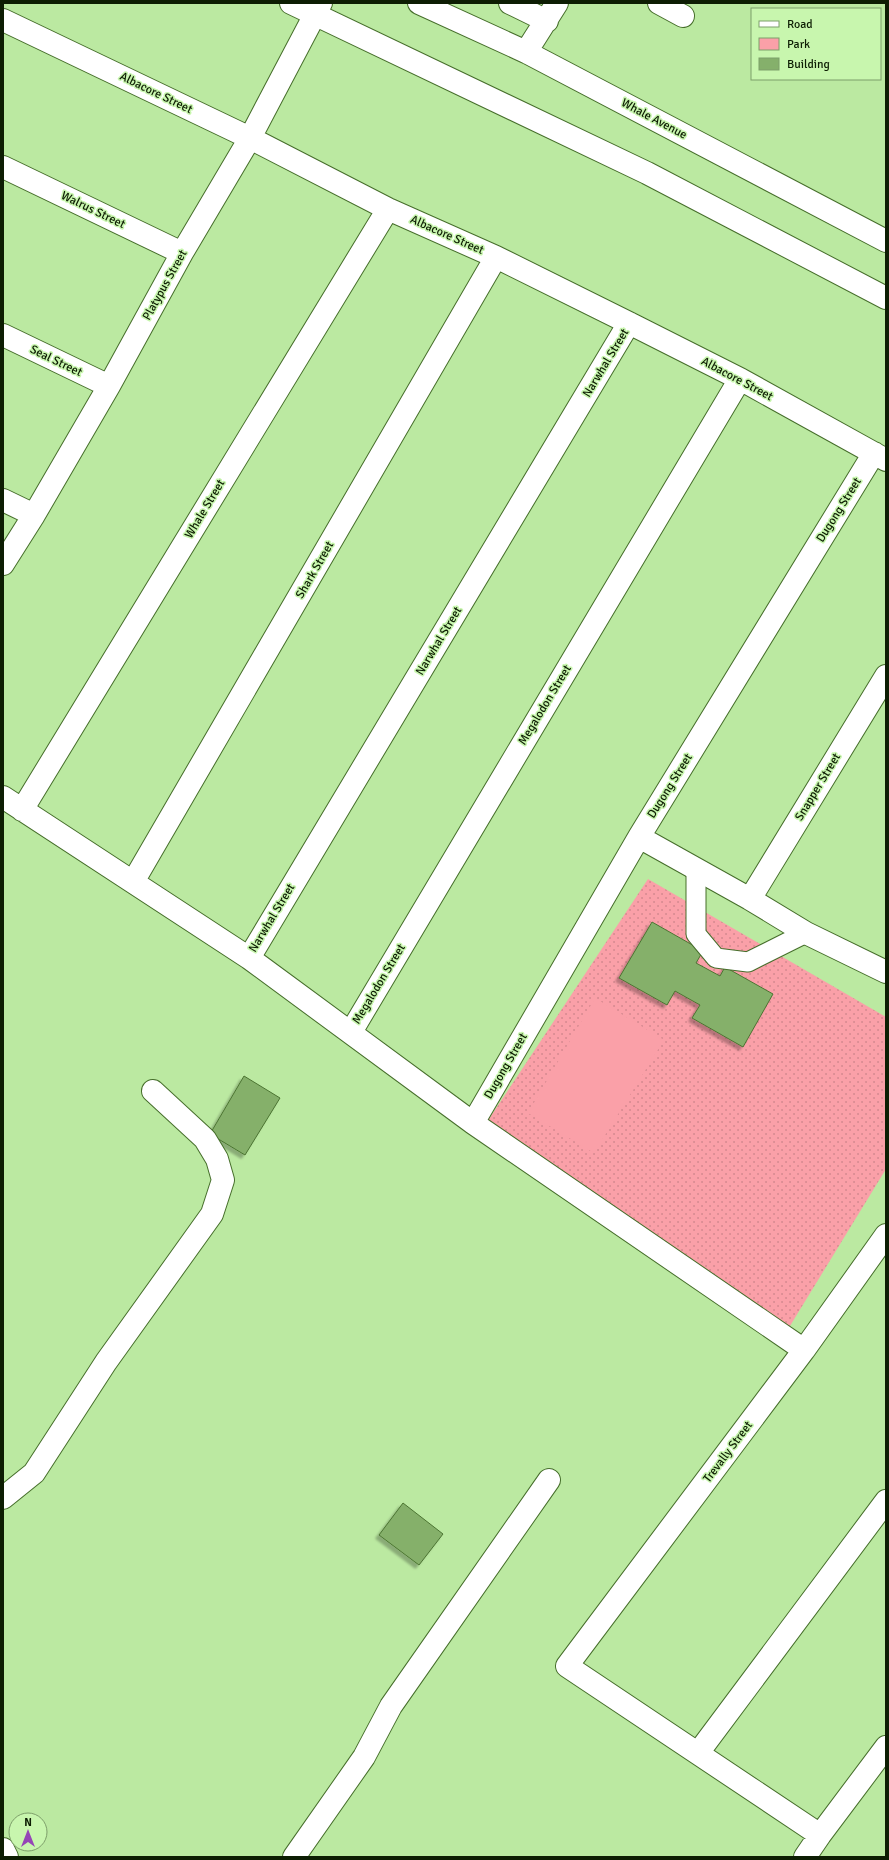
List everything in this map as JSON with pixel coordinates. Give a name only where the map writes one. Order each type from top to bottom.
[{"type":"street","points":[[291,3],[318,9],[647,173],[886,298]]},
{"type":"street","name":"Whale Avenue","points":[[419,3],[526,52],[886,241]]},
{"type":"street","points":[[510,3],[552,12],[526,52]]},
{"type":"street","points":[[658,3],[683,16]]},
{"type":"street","name":"Platypus Street","points":[[3,564],[34,515],[109,386],[182,253],[250,138],[318,9]]},
{"type":"street","name":"Albacore Street","points":[[3,20],[250,138],[388,208],[496,257],[629,323],[740,379],[880,457]]},
{"type":"street","name":"Walrus Street","points":[[3,167],[182,253]]},
{"type":"street","name":"Whale Street","points":[[22,810],[388,208]]},
{"type":"street","name":"Shark Street","points":[[133,882],[496,257]]},
{"type":"street","name":"Narwhal Street","points":[[249,958],[629,323]]},
{"type":"street","name":"Seal Street","points":[[3,335],[109,386]]},
{"type":"street","name":"Megalodon Street","points":[[351,1032],[740,379]]},
{"type":"street","name":"Dugong Street","points":[[473,1123],[639,837],[880,457]]},
{"type":"street","points":[[3,500],[34,515]]},
{"type":"street","name":"Snapper Street","points":[[750,899],[886,676]]},
{"type":"street","points":[[3,797],[249,958],[473,1123],[804,1350]]},
{"type":"street","points":[[639,837],[806,932],[886,971]]},
{"type":"street","points":[[3,1498],[34,1473],[106,1362],[212,1214],[223,1180],[217,1159],[205,1139],[153,1091]]},
{"type":"street","name":"Trevally Street","points":[[698,1753],[567,1666],[804,1350],[885,1239]]},
{"type":"street","points":[[294,1857],[364,1757],[391,1706],[549,1480]]},
{"type":"street","points":[[820,1835],[698,1753],[886,1501]]},
{"type":"street","points":[[805,1857],[886,1747]]},
{"type":"street","points":[[3,1849],[7,1857]]},
{"type":"lane","points":[[696,870],[696,934],[716,958],[748,962],[806,932]]},
{"type":"green space","points":[[648,879],[886,1017],[886,1169],[782,1339],[483,1128]]},
{"type":"green space","points":[[595,998],[664,1040],[594,1153],[528,1113]]},
{"type":"building","points":[[652,922],[703,951],[696,963],[720,976],[725,967],[773,994],[743,1047],[692,1018],[700,1005],[675,991],[667,1005],[619,978]]},
{"type":"building","points":[[244,1076],[280,1098],[245,1155],[210,1134]]},
{"type":"building","points":[[403,1503],[443,1534],[419,1565],[379,1535]]}]
